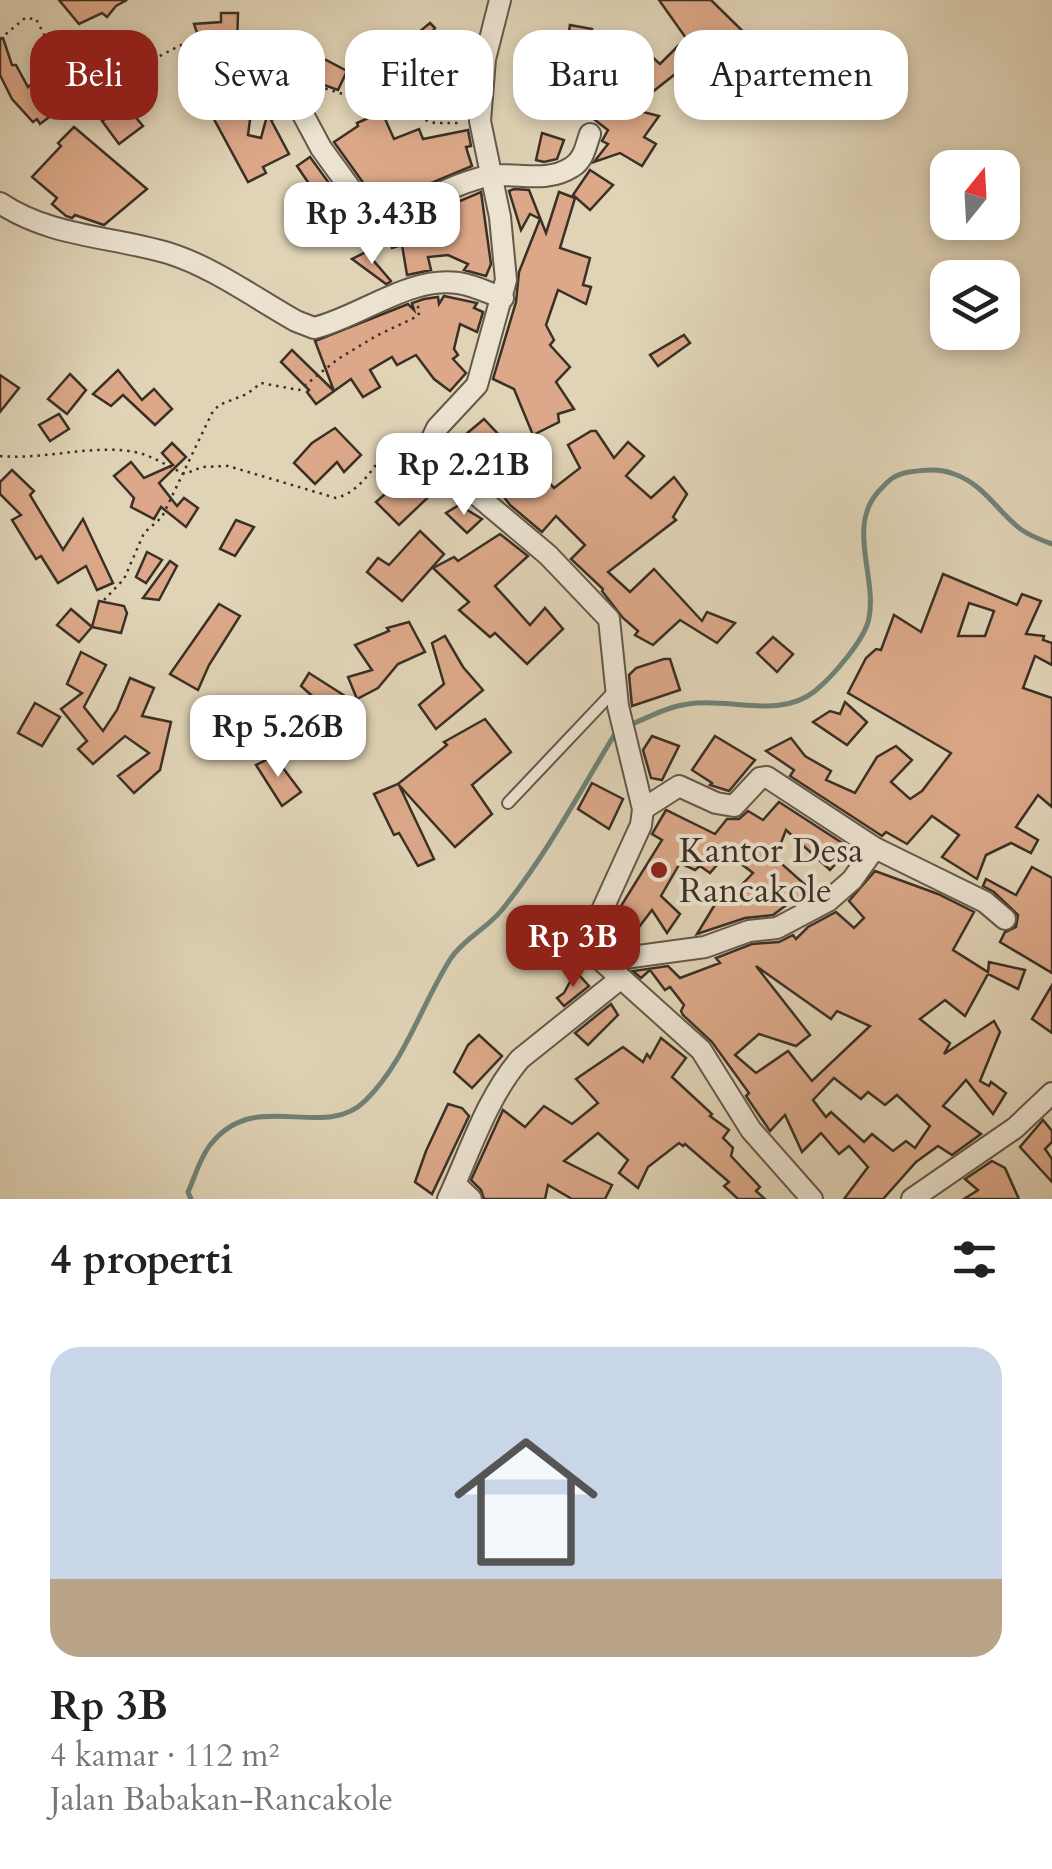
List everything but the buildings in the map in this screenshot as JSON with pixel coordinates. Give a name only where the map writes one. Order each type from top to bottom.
[{"type":"street","points":[[492,30],[500,0]]},
{"type":"street","points":[[306,120],[372,221],[436,193],[491,176],[538,178],[556,174],[578,162],[590,134]]},
{"type":"street","points":[[480,120],[506,260],[503,298],[474,392],[436,428],[428,448],[434,460],[548,555],[604,612],[612,628],[617,698],[643,808],[642,826],[599,917],[602,962],[701,1050],[751,1130],[812,1199]]},
{"type":"street","points":[[0,203],[57,231],[190,261],[314,328],[408,291],[452,282],[503,298]]},
{"type":"street","points":[[643,808],[678,786],[716,804],[734,806],[760,778],[767,778],[875,848],[970,894],[1005,919]]},
{"type":"street","points":[[602,962],[705,946],[750,930],[776,928],[828,901],[852,880],[875,848]]},
{"type":"street","points":[[471,1199],[452,1192],[494,1094],[507,1074],[620,979]]},
{"type":"street","points":[[912,1199],[1015,1128],[1052,1094]]},
{"type":"lane","points":[[508,803],[617,698]]},
{"type":"path","points":[[0,39],[25,18],[36,20],[60,67],[88,100],[136,68],[178,47]]},
{"type":"path","points":[[424,120],[480,120]]},
{"type":"path","points":[[104,600],[124,579],[144,533],[162,518],[202,430],[220,405],[247,394],[261,383],[298,390],[338,359],[418,316],[420,311],[408,291]]},
{"type":"path","points":[[0,456],[134,452],[182,473],[215,464],[228,466],[336,498],[361,487],[400,438],[408,435],[430,439]]},
{"type":"waterway","points":[[630,725],[688,704],[786,704],[801,700],[822,685],[847,658],[866,627],[870,602],[865,521],[878,492],[899,475],[937,470],[964,478],[1022,530],[1052,544]]},
{"type":"waterway","points":[[191,1199],[188,1192],[204,1155],[229,1127],[268,1116],[330,1117],[348,1112],[379,1086],[451,958],[495,917],[517,890],[562,824],[616,732]]},
{"type":"place","name":"Kantor Desa Rancakole","points":[[659,870]]}]
